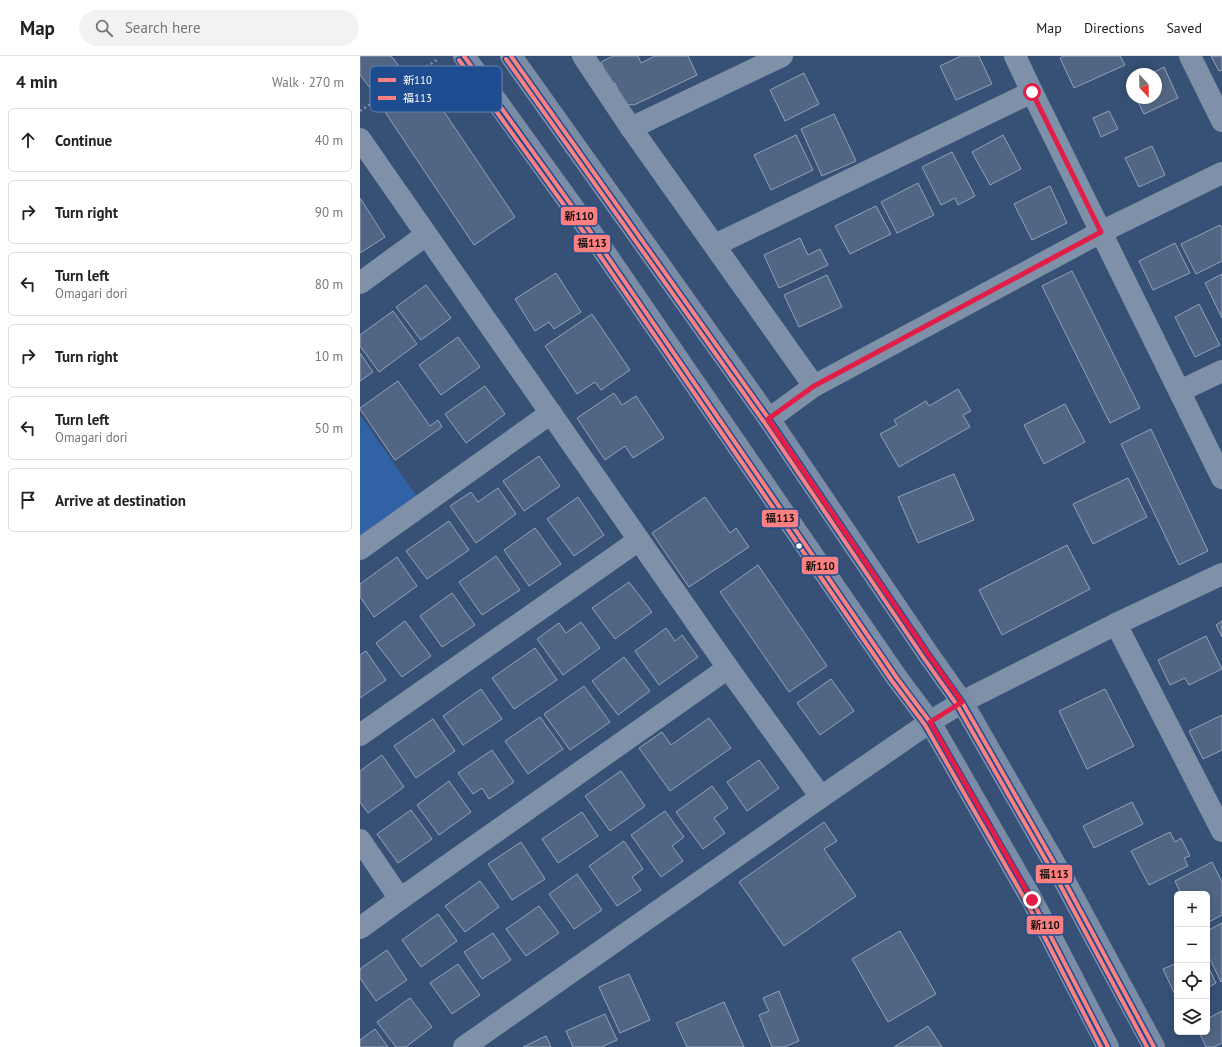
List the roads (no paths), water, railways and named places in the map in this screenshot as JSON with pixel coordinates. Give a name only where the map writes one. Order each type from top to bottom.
[{"type":"street","points":[[464,56],[471,66]]},
{"type":"street","points":[[511,56],[768,419],[962,702],[1064,880],[1154,1047]]},
{"type":"street","points":[[583,56],[631,128],[814,386]]},
{"type":"street","points":[[631,128],[782,56]]},
{"type":"street","points":[[1015,56],[1222,478]]},
{"type":"street","points":[[1190,56],[1222,121]]},
{"type":"street","points":[[715,245],[1032,92]]},
{"type":"street","points":[[502,109],[590,231],[897,678],[930,722],[1032,900],[1108,1047]]},
{"type":"street","points":[[360,140],[728,668],[821,797]]},
{"type":"street","points":[[768,419],[814,386],[1101,232],[1222,174]]},
{"type":"street","points":[[360,283],[426,235]]},
{"type":"street","points":[[1180,391],[1222,371]]},
{"type":"street","points":[[360,549],[551,413]]},
{"type":"street","points":[[360,736],[639,540]]},
{"type":"street","points":[[464,1047],[821,797],[930,722],[962,702],[1116,624],[1222,574]]},
{"type":"street","points":[[1116,624],[1222,831]]},
{"type":"street","points":[[360,928],[728,668]]},
{"type":"street","points":[[360,840],[400,899]]}]
